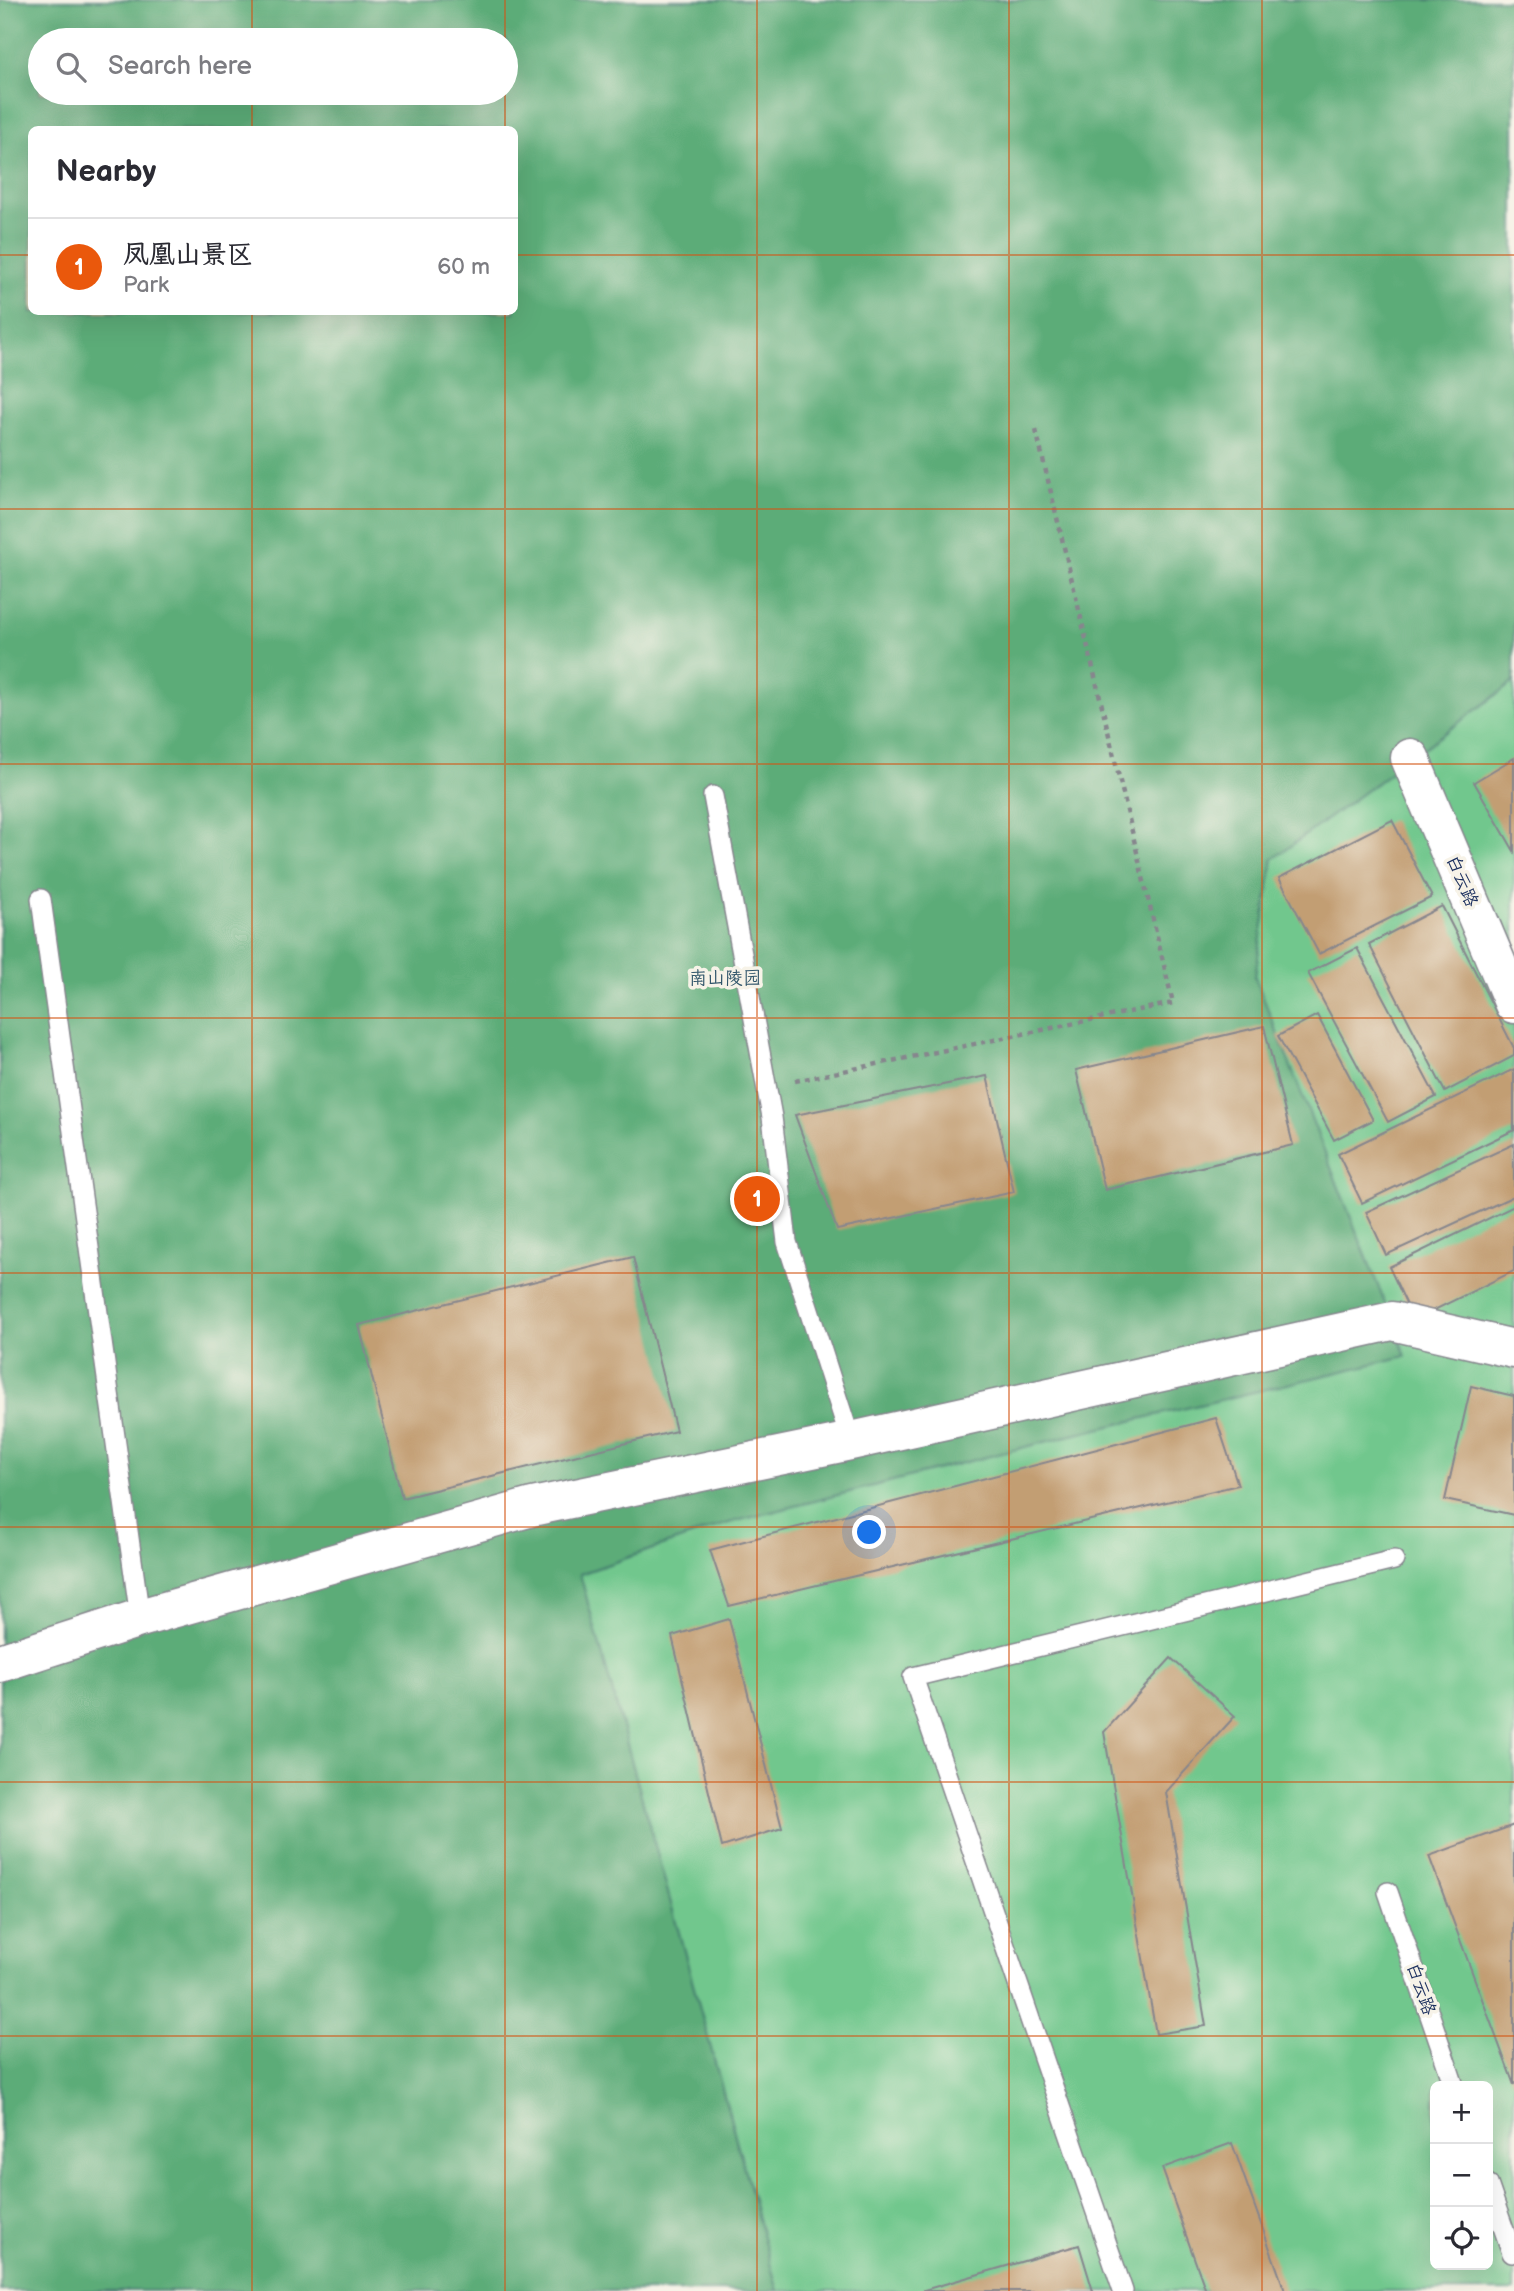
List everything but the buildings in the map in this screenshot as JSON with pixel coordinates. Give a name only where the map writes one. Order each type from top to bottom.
[{"type":"street","name":"白云路","points":[[1409,758],[1514,1004]]},
{"type":"street","points":[[0,1663],[141,1618],[533,1507],[851,1441],[1392,1321],[1514,1349]]},
{"type":"lane","points":[[713,796],[767,1087],[788,1242],[851,1441]]},
{"type":"lane","points":[[41,899],[141,1618]]},
{"type":"lane","points":[[1123,2291],[913,1677],[1394,1560]]},
{"type":"lane","name":"白云路","points":[[1388,1892],[1452,2081]]},
{"type":"lane","points":[[1493,2199],[1511,2253],[1514,2252]]},
{"type":"path","points":[[767,1087],[1173,1003],[1036,430]]},
{"type":"green space","points":[[0,0],[1514,0],[1514,2291],[0,2291]]},
{"type":"green space","name":"南山陵园","points":[[0,0],[1514,0],[1514,682],[1273,859],[1255,977],[1406,1356],[1068,1436],[729,1523],[580,1574],[778,2291],[0,2291]]},
{"type":"place","name":"凤凰山景区","points":[[757,1199]]}]
